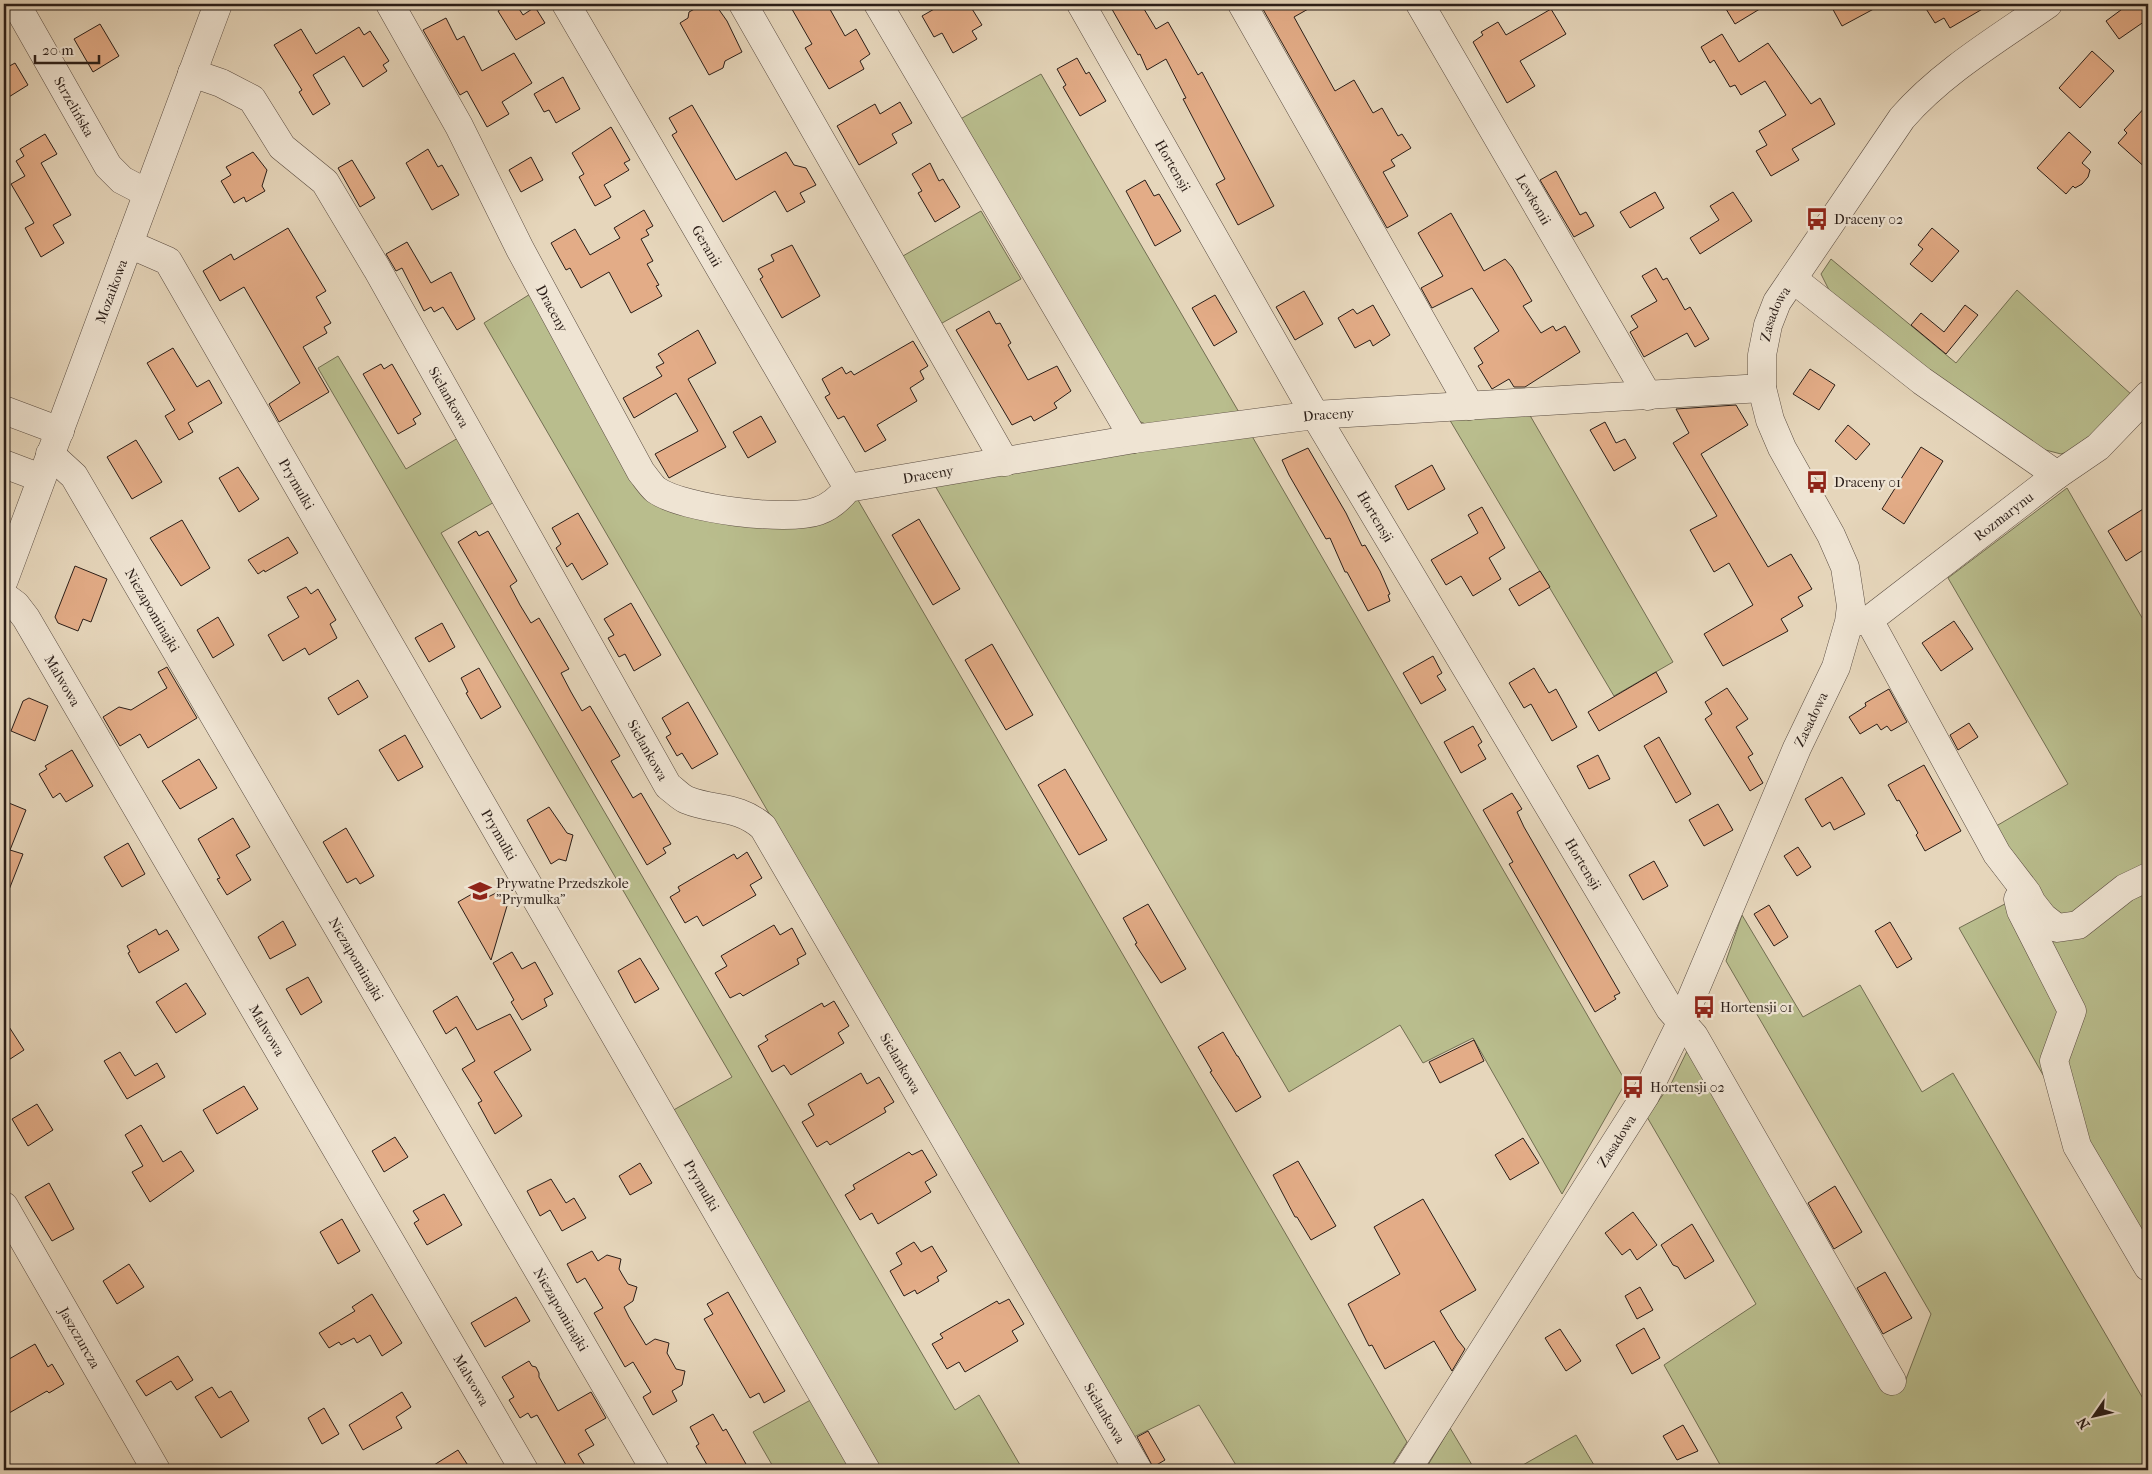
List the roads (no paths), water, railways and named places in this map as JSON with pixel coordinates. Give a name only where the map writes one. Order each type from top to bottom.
[{"type":"street","name":"Strzelińska","points":[[16,4],[108,166],[122,180],[148,193]]},
{"type":"street","name":"Mozaikowa","points":[[4,580],[218,4]]},
{"type":"street","name":"Draceny","points":[[390,4],[459,126],[520,249],[636,464],[656,490],[681,502],[724,510],[800,515],[826,508],[841,497],[848,488],[1134,439],[1315,415],[1762,388]]},
{"type":"street","name":"Geranii","points":[[566,4],[848,488]]},
{"type":"street","points":[[743,4],[1005,462]]},
{"type":"street","points":[[878,4],[1134,439]]},
{"type":"street","name":"Hortensji","points":[[1081,4],[1315,415],[1665,1000],[1681,1023],[1694,1036],[1892,1381]]},
{"type":"street","points":[[1242,4],[1470,406]]},
{"type":"street","name":"Lewkonii","points":[[1420,4],[1648,396]]},
{"type":"street","name":"Zasadowa","points":[[1407,1470],[1646,1096],[1681,1023],[1797,748],[1859,621],[1851,606],[1846,567],[1831,535],[1782,448],[1770,420],[1762,388],[1762,355],[1768,325],[1777,302],[1902,118],[1917,101],[1946,76],[2048,4]]},
{"type":"street","name":"Sielankowa","points":[[192,73],[230,87],[252,100],[282,147],[325,182],[377,269],[668,786],[686,800],[742,813],[752,817],[762,827],[1138,1470]]},
{"type":"street","name":"Prymulki","points":[[129,244],[168,261],[866,1470]]},
{"type":"street","points":[[1793,279],[1922,381],[2057,475]]},
{"type":"street","name":"Rozmarynu","points":[[1859,621],[2098,447],[2148,394]]},
{"type":"street","points":[[4,410],[50,454]]},
{"type":"street","points":[[4,464],[50,454]]},
{"type":"street","name":"Niezapominajki","points":[[50,454],[74,476],[655,1470]]},
{"type":"street","name":"Malwowa","points":[[4,596],[16,605],[32,627],[524,1470]]},
{"type":"street","points":[[1859,621],[1996,854],[2043,917],[2057,928],[2078,925],[2125,888],[2148,877]]},
{"type":"street","points":[[2012,876],[2021,911],[2072,1010],[2054,1061],[2077,1146],[2148,1267]]},
{"type":"street","name":"Jaszczurcza","points":[[4,1206],[156,1470]]},
{"type":"place","name":"Draceny 02","points":[[1817,219]]},
{"type":"place","name":"Draceny 01","points":[[1817,482]]},
{"type":"place","name":"Prywatne Przedszkole \"Prymulka\"","points":[[480,891]]},
{"type":"place","name":"Hortensji 01","points":[[1704,1007]]},
{"type":"place","name":"Hortensji 02","points":[[1633,1087]]}]
